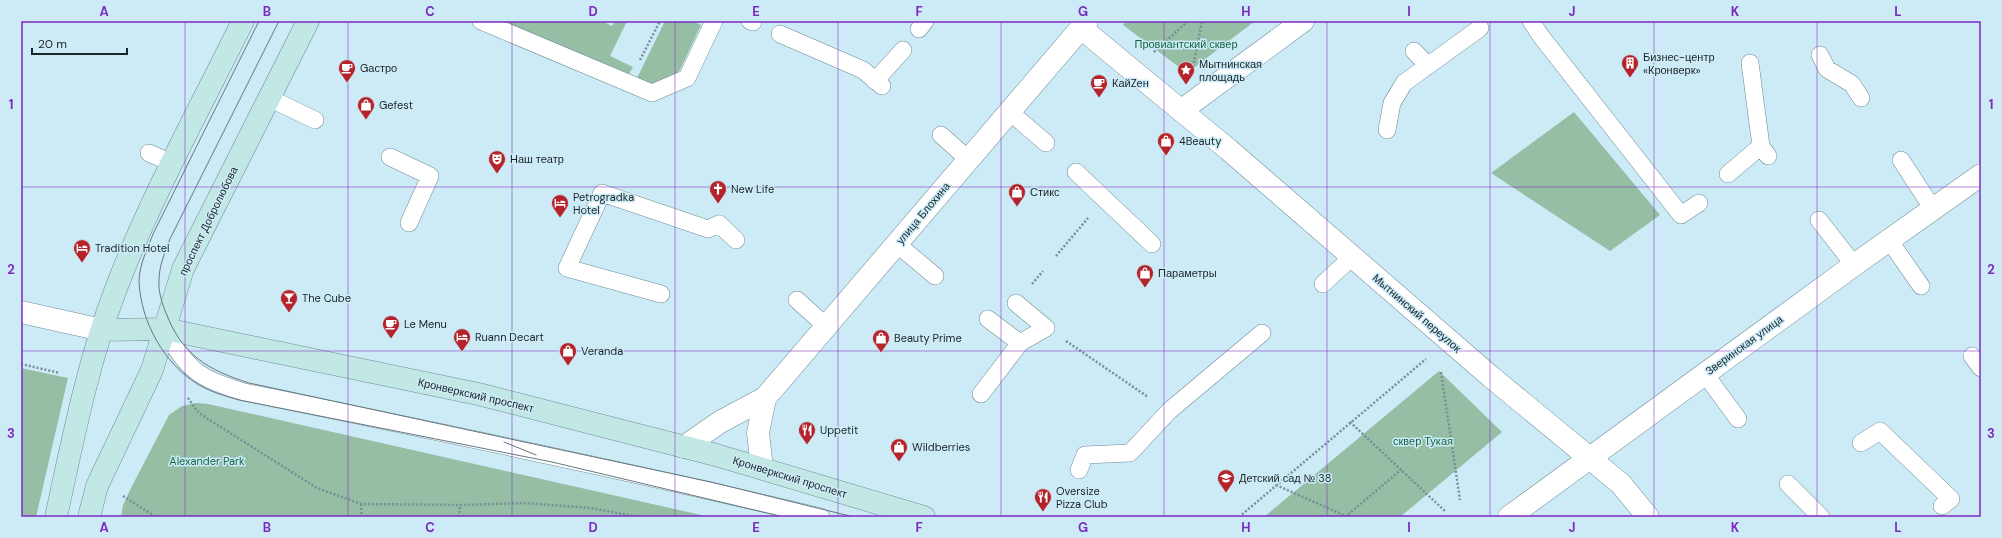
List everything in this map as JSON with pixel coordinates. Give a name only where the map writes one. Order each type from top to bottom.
[{"type":"main road","points":[[56,517],[87,380],[102,330],[133,246],[172,163],[243,21]]},
{"type":"main road","name":"проспект Добролюбова","points":[[89,517],[97,486],[149,377],[183,270],[308,21]]},
{"type":"main road","name":"Кронверкский проспект","points":[[102,330],[165,329],[478,394],[684,446],[924,517]]},
{"type":"street","points":[[1182,110],[1303,21]]},
{"type":"street","name":"улица Блохина","points":[[684,446],[720,422],[765,398],[1084,25],[1182,110]]},
{"type":"street","name":"Мытнинский переулок","points":[[1182,110],[1352,257],[1621,484],[1648,517]]},
{"type":"street","name":"Зверинская улица","points":[[1509,517],[1888,240],[1981,175]]},
{"type":"street","name":"Кронверкский проспект","points":[[21,312],[102,330]]},
{"type":"street","name":"улица Блохина","points":[[762,468],[758,433],[765,398]]},
{"type":"lane","points":[[481,21],[652,93],[687,78],[714,21]]},
{"type":"lane","points":[[1531,21],[1540,35],[1681,215],[1699,203]]},
{"type":"lane","points":[[1387,130],[1392,103],[1404,83],[1480,28]]},
{"type":"lane","points":[[780,34],[863,70],[879,84],[902,50]]},
{"type":"lane","points":[[1414,51],[1428,66]]},
{"type":"lane","points":[[1820,55],[1827,69],[1852,84],[1861,98]]},
{"type":"lane","points":[[1728,174],[1764,151],[1750,63]]},
{"type":"lane","points":[[269,98],[315,120]]},
{"type":"lane","points":[[1010,112],[1046,143]]},
{"type":"lane","points":[[941,135],[969,160]]},
{"type":"lane","points":[[149,153],[172,163]]},
{"type":"lane","points":[[390,157],[430,176],[409,223]]},
{"type":"lane","points":[[1901,160],[1933,209]]},
{"type":"lane","points":[[1076,172],[1152,244]]},
{"type":"lane","points":[[661,294],[567,268],[602,193],[708,229],[719,224],[736,240]]},
{"type":"lane","points":[[1819,220],[1854,265]]},
{"type":"lane","points":[[1888,240],[1921,286]]},
{"type":"lane","points":[[897,244],[935,276]]},
{"type":"lane","points":[[1323,284],[1352,257]]},
{"type":"lane","points":[[797,300],[826,326]]},
{"type":"lane","points":[[981,394],[1020,343],[1046,328],[1016,303]]},
{"type":"lane","points":[[988,319],[1020,343]]},
{"type":"lane","points":[[165,329],[177,353],[190,368],[219,384],[244,392],[518,448],[710,490],[821,517]]},
{"type":"lane","points":[[1079,470],[1085,455],[1130,453],[1169,411],[1262,333]]},
{"type":"lane","points":[[1705,374],[1738,419]]},
{"type":"lane","points":[[1861,443],[1880,430],[1951,499],[1942,506]]},
{"type":"lane","points":[[1788,484],[1821,517]]},
{"type":"path","points":[[628,83],[660,21]]},
{"type":"path","points":[[1150,55],[1188,21]]},
{"type":"path","points":[[1193,71],[1202,21]]},
{"type":"path","points":[[1056,256],[1104,198]]},
{"type":"path","points":[[1046,328],[1169,411]]},
{"type":"path","points":[[1239,517],[1429,356]]},
{"type":"path","points":[[21,364],[61,373]]},
{"type":"path","points":[[1440,366],[1460,500]]},
{"type":"path","points":[[186,391],[190,401],[197,411],[208,419],[317,488],[361,504],[460,505],[532,503],[590,508],[638,517]]},
{"type":"path","points":[[1350,422],[1402,469],[1446,512]]},
{"type":"path","points":[[1276,485],[1347,516],[1402,469]]},
{"type":"path","points":[[120,494],[156,517]]},
{"type":"path","points":[[361,504],[362,517]]},
{"type":"path","points":[[459,517],[460,505]]},
{"type":"green space","points":[[501,21],[602,21],[612,26],[615,21],[627,21],[610,56],[633,67],[629,74]]},
{"type":"green space","points":[[665,21],[692,21],[701,25],[679,72],[652,84],[637,78]]},
{"type":"green space","name":"Провиантский сквер","points":[[1126,21],[1255,21],[1187,73],[1123,25]]},
{"type":"green space","points":[[1574,112],[1660,215],[1610,251],[1491,173]]},
{"type":"green space","points":[[21,368],[68,378],[36,517],[21,517]]},
{"type":"green space","name":"сквер Тукая","points":[[1439,371],[1502,432],[1400,517],[1264,517]]},
{"type":"green space","name":"Alexander Park","points":[[196,403],[208,404],[710,517],[121,517],[123,505],[131,488],[169,415],[182,406]]},
{"type":"tram line","points":[[259,21],[154,232],[140,269],[139,282],[144,312],[157,341],[175,366],[199,385],[218,394],[239,400],[552,462],[784,517]]},
{"type":"tram line","points":[[279,21],[170,239],[161,264],[159,288],[166,313],[172,328],[180,340],[198,359],[221,372],[249,383],[711,482],[854,517]]},
{"type":"tram line","points":[[504,442],[536,455]]},
{"type":"place","name":"Бизнес-центр «Кронверк»","points":[[1630,78]]},
{"type":"place","name":"Gастро","points":[[347,83]]},
{"type":"place","name":"Мытнинская площадь","points":[[1186,85]]},
{"type":"place","name":"КайZен","points":[[1099,98]]},
{"type":"place","name":"Gefest","points":[[366,120]]},
{"type":"place","name":"4Beauty","points":[[1166,156]]},
{"type":"place","name":"Наш театр","points":[[497,174]]},
{"type":"place","name":"New Life","points":[[718,204]]},
{"type":"place","name":"Стикс","points":[[1017,207]]},
{"type":"place","name":"Petrogradka Hotel","points":[[560,218]]},
{"type":"place","name":"Tradition Hotel","points":[[82,263]]},
{"type":"place","name":"Параметры","points":[[1145,288]]},
{"type":"place","name":"The Cube","points":[[289,313]]},
{"type":"place","name":"Le Menu","points":[[391,339]]},
{"type":"place","name":"Ruann Decart","points":[[462,352]]},
{"type":"place","name":"Beauty Prime","points":[[881,353]]},
{"type":"place","name":"Veranda","points":[[568,366]]},
{"type":"place","name":"Uppetit","points":[[807,445]]},
{"type":"place","name":"Wildberries","points":[[899,462]]},
{"type":"place","name":"Детский сад № 38","points":[[1226,493]]},
{"type":"place","name":"Oversize Pizza Club","points":[[1043,512]]}]
